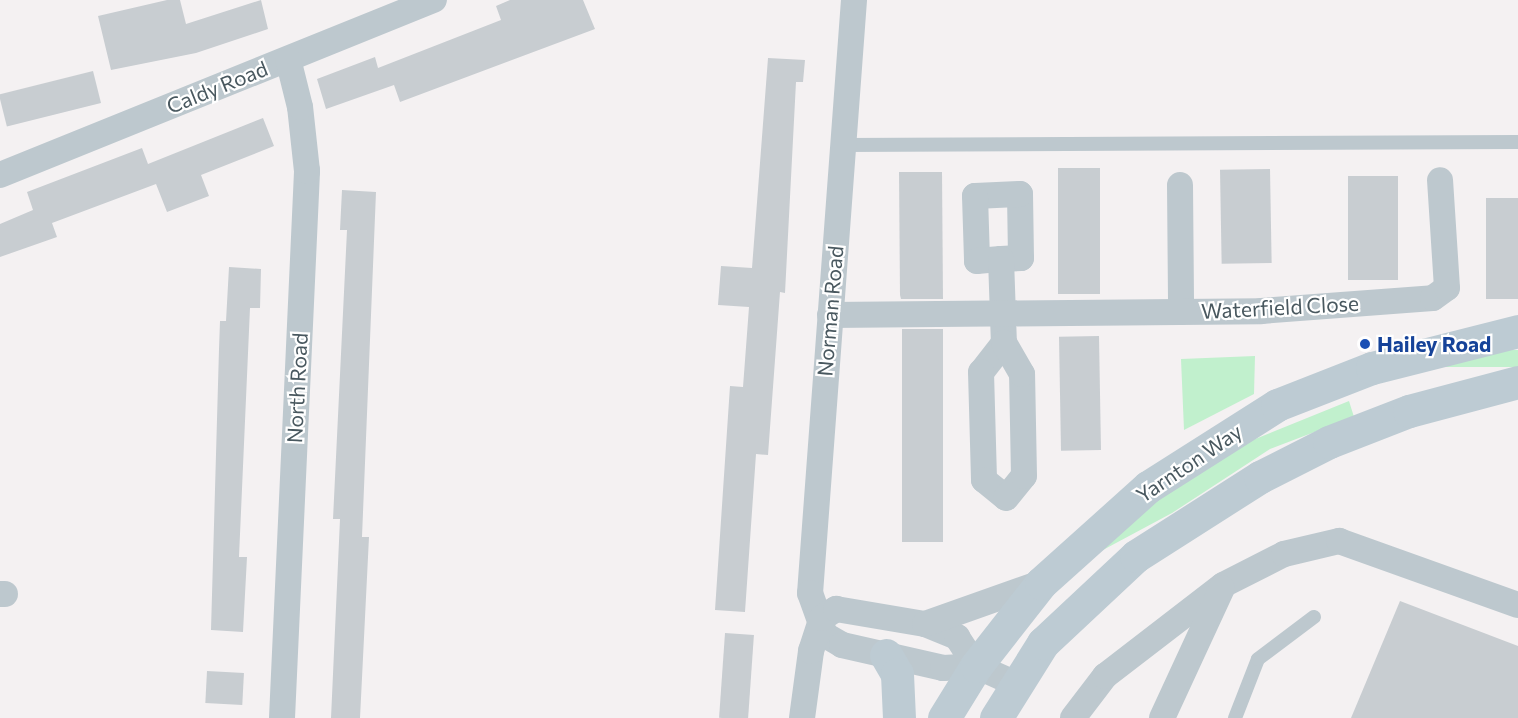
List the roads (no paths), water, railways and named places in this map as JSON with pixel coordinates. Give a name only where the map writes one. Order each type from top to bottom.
[{"type":"street","name":"Caldy Road","points":[[0,175],[434,0]]},
{"type":"street","name":"Norman Road","points":[[854,0],[808,572],[812,600],[822,618],[825,635],[886,655],[942,668],[976,666],[1014,683]]},
{"type":"street","name":"North Road","points":[[282,718],[307,171],[300,107],[288,59]]},
{"type":"street","name":"Waterfield Close","points":[[830,315],[1181,312],[1433,298],[1447,288],[1440,180]]},
{"type":"street","points":[[1180,185],[1181,312]]},
{"type":"street","points":[[1000,259],[1004,343],[1022,374],[1024,476],[1006,498],[984,480],[981,372],[1004,343]]},
{"type":"street","name":"Yarnton Way","points":[[944,718],[976,666],[1041,583],[1148,487],[1277,405],[1372,368],[1518,331]]},
{"type":"street","points":[[996,718],[1014,683],[1043,643],[1136,556],[1260,477],[1409,411],[1518,382]]},
{"type":"street","points":[[1073,718],[1105,676],[1223,585],[1284,554],[1339,541],[1518,605]]},
{"type":"street","points":[[925,624],[1041,583]]},
{"type":"street","points":[[1162,718],[1223,585]]},
{"type":"street","points":[[802,718],[805,679],[822,618],[836,609],[925,624],[957,638],[976,666]]},
{"type":"street","points":[[886,655],[897,674],[898,718]]},
{"type":"lane","points":[[844,145],[1518,142]]},
{"type":"lane","points":[[1235,718],[1258,659],[1314,617]]},
{"type":"place","name":"Hailey Road","points":[[1365,344]]}]
